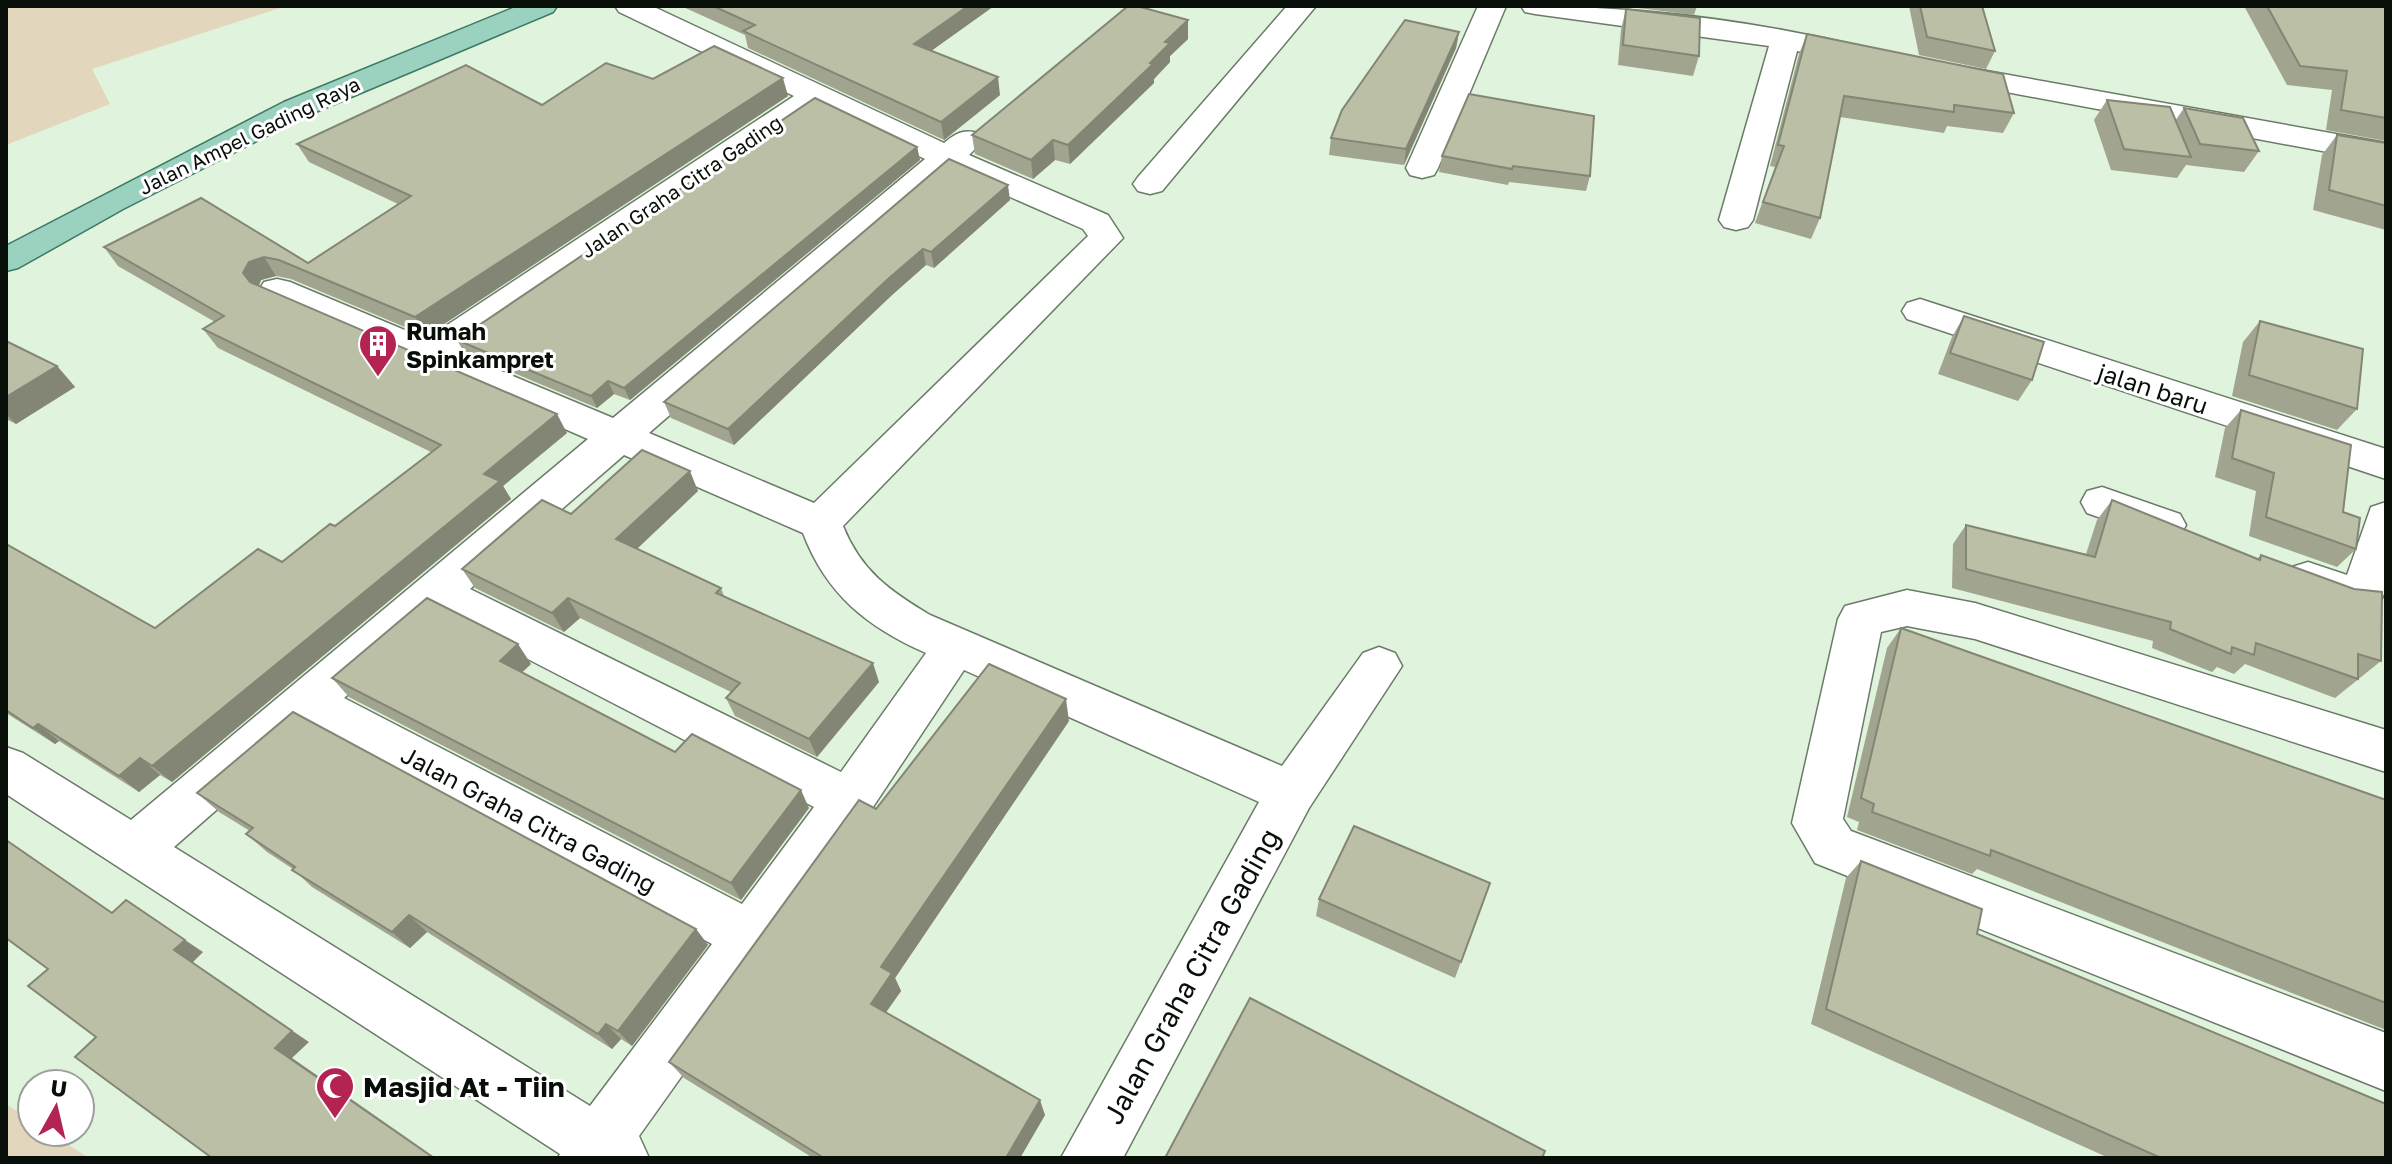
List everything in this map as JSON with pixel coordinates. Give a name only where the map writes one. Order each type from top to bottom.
[{"type":"main road","name":"Jalan Ampel Gading Raya","points":[[6,260],[295,109],[543,6]]},
{"type":"street","name":"Jalan Graha Citra Gading","points":[[629,6],[814,96],[1096,222],[1106,238],[820,523]]},
{"type":"street","points":[[1150,184],[1302,6]]},
{"type":"street","points":[[1422,168],[1492,6]]},
{"type":"street","points":[[1535,6],[1589,10],[1785,40],[1893,62]]},
{"type":"street","points":[[1736,220],[1785,40]]},
{"type":"street","points":[[1923,68],[2090,102],[2386,153]]},
{"type":"street","name":"Jalan Graha Citra Gading","points":[[429,355],[814,96]]},
{"type":"street","points":[[133,850],[994,119]]},
{"type":"street","points":[[277,290],[820,523],[834,562],[858,593],[914,628],[1291,793]]},
{"type":"street","name":"jalan baru","points":[[1920,311],[2386,464]]},
{"type":"street","points":[[2102,502],[2203,540]]},
{"type":"street","points":[[2274,567],[2341,591],[2364,590],[2386,518]]},
{"type":"street","points":[[435,591],[849,800]]},
{"type":"street","points":[[2386,751],[1975,621],[1907,608],[1861,619],[1817,823],[1833,847],[2386,1062]]},
{"type":"street","points":[[6,768],[602,1154],[750,936],[943,665]]},
{"type":"street","name":"Jalan Graha Citra Gading","points":[[1091,1158],[1291,793],[1379,666]]},
{"type":"street","name":"Jalan Graha Citra Gading","points":[[308,702],[750,936]]},
{"type":"shaded area","points":[[6,6],[286,6],[92,69],[110,104],[6,145]]},
{"type":"shaded area","points":[[6,1104],[16,1111],[16,1148],[74,1148],[89,1158],[6,1158]]},
{"type":"building","points":[[713,6],[968,6],[914,44],[998,77],[941,122],[743,31],[755,25]]},
{"type":"building","points":[[1128,6],[1188,20],[1165,42],[1170,43],[1150,63],[1153,64],[1068,145],[1053,140],[1031,160],[972,135]]},
{"type":"building","points":[[1920,6],[1982,6],[1995,51],[1927,37]]},
{"type":"building","points":[[2267,6],[2386,6],[2386,118],[2341,110],[2347,71],[2300,66]]},
{"type":"building","points":[[1626,9],[1700,18],[1699,56],[1623,45]]},
{"type":"building","points":[[1405,20],[1459,32],[1406,149],[1331,138],[1342,110]]},
{"type":"building","points":[[1807,34],[2003,74],[2014,113],[1954,105],[1954,112],[1844,96],[1820,218],[1763,202],[1784,146],[1778,145]]},
{"type":"building","points":[[714,46],[783,78],[415,317],[279,260],[264,257],[249,262],[243,273],[250,282],[557,414],[484,474],[500,481],[152,766],[140,758],[119,776],[38,724],[33,728],[6,710],[6,544],[155,628],[258,549],[282,562],[330,524],[335,526],[441,445],[203,329],[224,316],[104,247],[201,198],[308,263],[411,196],[297,144],[466,65],[542,105],[606,63],[653,79]]},
{"type":"building","points":[[1469,94],[1594,116],[1590,176],[1513,166],[1512,169],[1442,156]]},
{"type":"building","points":[[815,98],[917,147],[624,388],[608,381],[591,396],[457,340]]},
{"type":"building","points":[[2107,100],[2170,107],[2191,157],[2124,149]]},
{"type":"building","points":[[2184,108],[2243,118],[2259,151],[2200,144]]},
{"type":"building","points":[[2337,135],[2386,143],[2386,206],[2329,190]]},
{"type":"building","points":[[949,159],[1008,185],[931,252],[923,249],[888,279],[728,429],[664,402]]},
{"type":"building","points":[[1964,316],[2044,342],[2032,380],[1950,353]]},
{"type":"building","points":[[2260,321],[2363,349],[2357,409],[2249,375]]},
{"type":"building","points":[[6,341],[57,366],[6,397]]},
{"type":"building","points":[[2241,410],[2351,445],[2343,512],[2360,518],[2356,549],[2266,517],[2274,473],[2232,458]]},
{"type":"building","points":[[642,450],[690,471],[616,539],[721,588],[716,593],[873,663],[809,739],[726,698],[740,683],[675,650],[568,598],[552,613],[462,569],[542,500],[571,514]]},
{"type":"building","points":[[2112,500],[2260,560],[2261,555],[2354,589],[2382,592],[2381,661],[2358,654],[2358,679],[2256,643],[2254,655],[2232,647],[2231,654],[2170,629],[2171,622],[1966,569],[1966,525],[2095,557]]},
{"type":"building","points":[[427,598],[518,644],[500,661],[675,752],[692,734],[801,790],[731,883],[332,678]]},
{"type":"building","points":[[1901,628],[2386,800],[2386,1003],[1991,850],[1990,856],[1872,812],[1874,804],[1861,798]]},
{"type":"building","points":[[989,664],[1066,699],[881,967],[892,973],[871,1004],[1040,1100],[1006,1158],[824,1158],[669,1062],[859,800],[876,809]]},
{"type":"building","points":[[293,712],[696,929],[618,1031],[606,1024],[598,1034],[409,915],[392,932],[292,870],[295,867],[246,834],[253,828],[197,793]]},
{"type":"building","points":[[1354,826],[1490,883],[1461,962],[1319,899]]},
{"type":"building","points":[[6,840],[112,913],[126,900],[185,940],[174,950],[292,1031],[275,1048],[434,1158],[212,1158],[96,1072],[96,1068],[90,1068],[75,1057],[96,1037],[28,986],[48,969],[6,938]]},
{"type":"building","points":[[1861,861],[1982,909],[1977,934],[2386,1104],[2386,1158],[2161,1158],[1826,1009]]},
{"type":"building","points":[[1250,998],[1545,1151],[1542,1158],[1165,1158]]},
{"type":"place","name":"Rumah Spinkampret","points":[[378,378]]},
{"type":"place","name":"Masjid At - Tiin","points":[[335,1120]]}]
